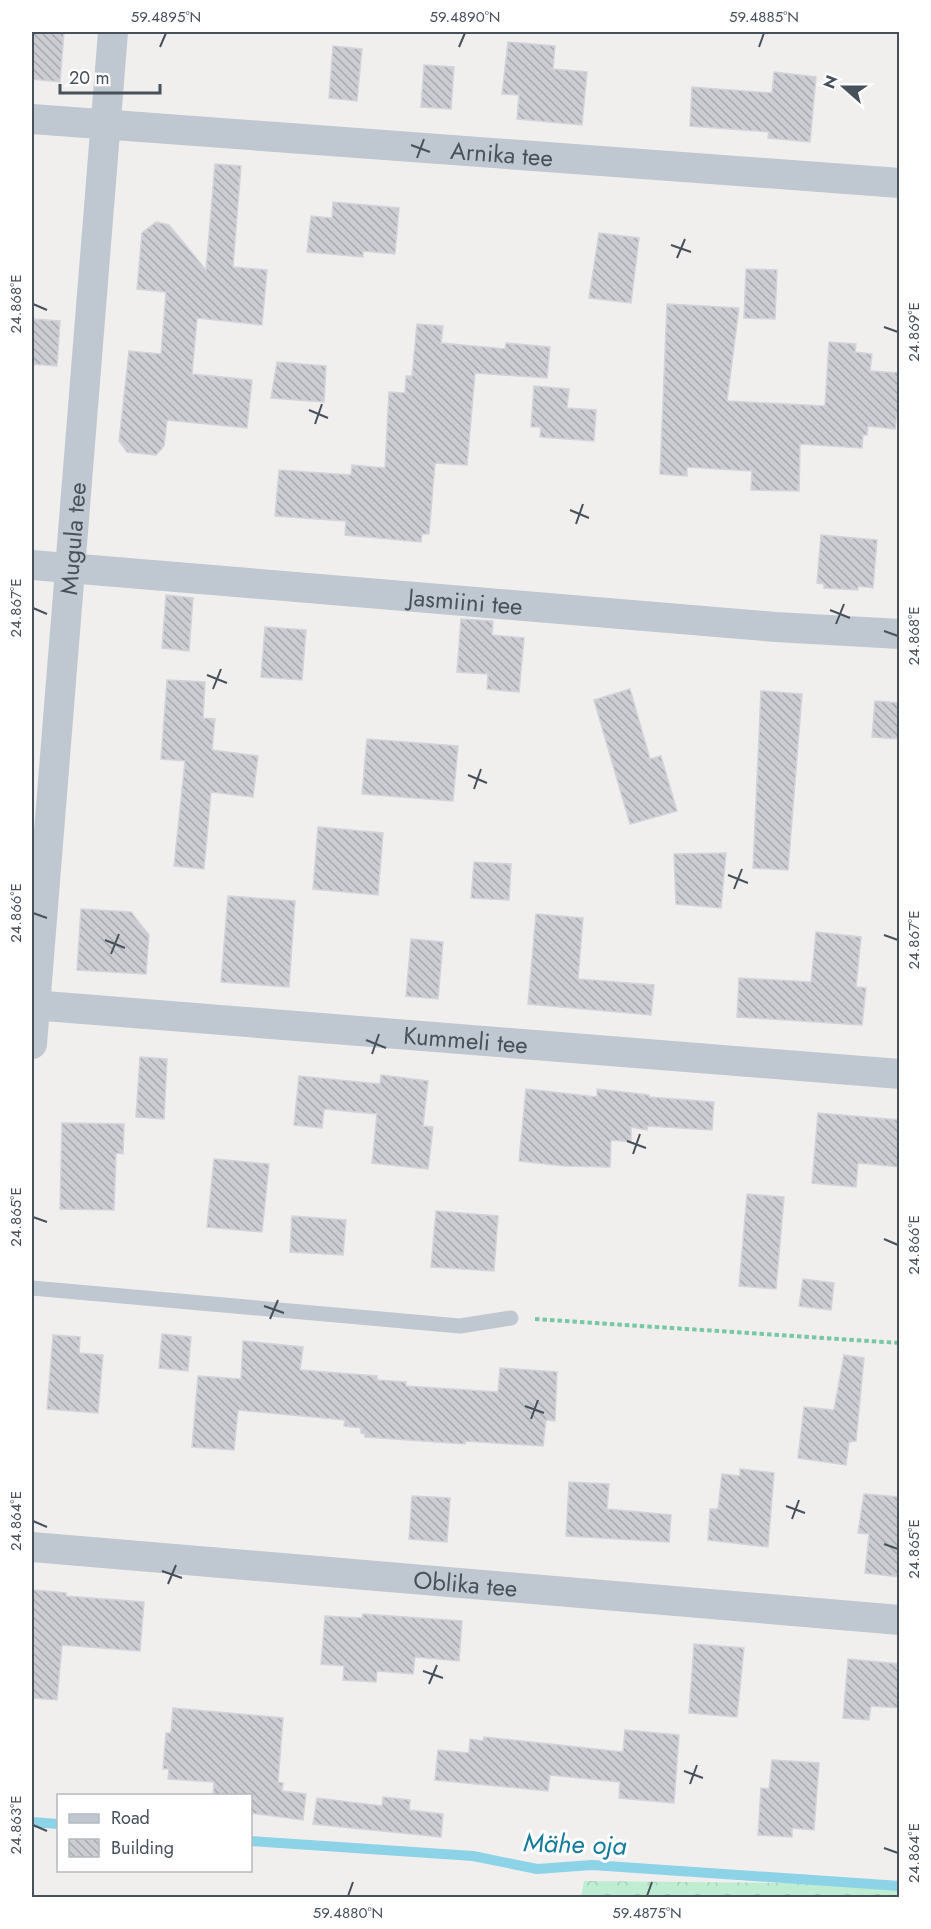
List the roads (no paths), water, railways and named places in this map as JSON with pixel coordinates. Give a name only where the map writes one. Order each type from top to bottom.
[{"type":"street","name":"Mugula tee","points":[[32,1044],[33,1005],[113,32]]},
{"type":"street","name":"Arnika tee","points":[[32,119],[900,183]]},
{"type":"street","name":"Jasmiini tee","points":[[32,565],[776,627],[900,634]]},
{"type":"street","name":"Kummeli tee","points":[[33,1005],[900,1074]]},
{"type":"street","name":"Oblika tee","points":[[32,1547],[900,1620]]},
{"type":"lane","points":[[32,1288],[460,1326],[511,1318]]},
{"type":"waterway","name":"Mähe oja","points":[[32,1822],[57,1824]]},
{"type":"waterway","name":"Mähe oja","points":[[252,1841],[473,1856],[537,1869],[592,1865],[900,1886]]}]
